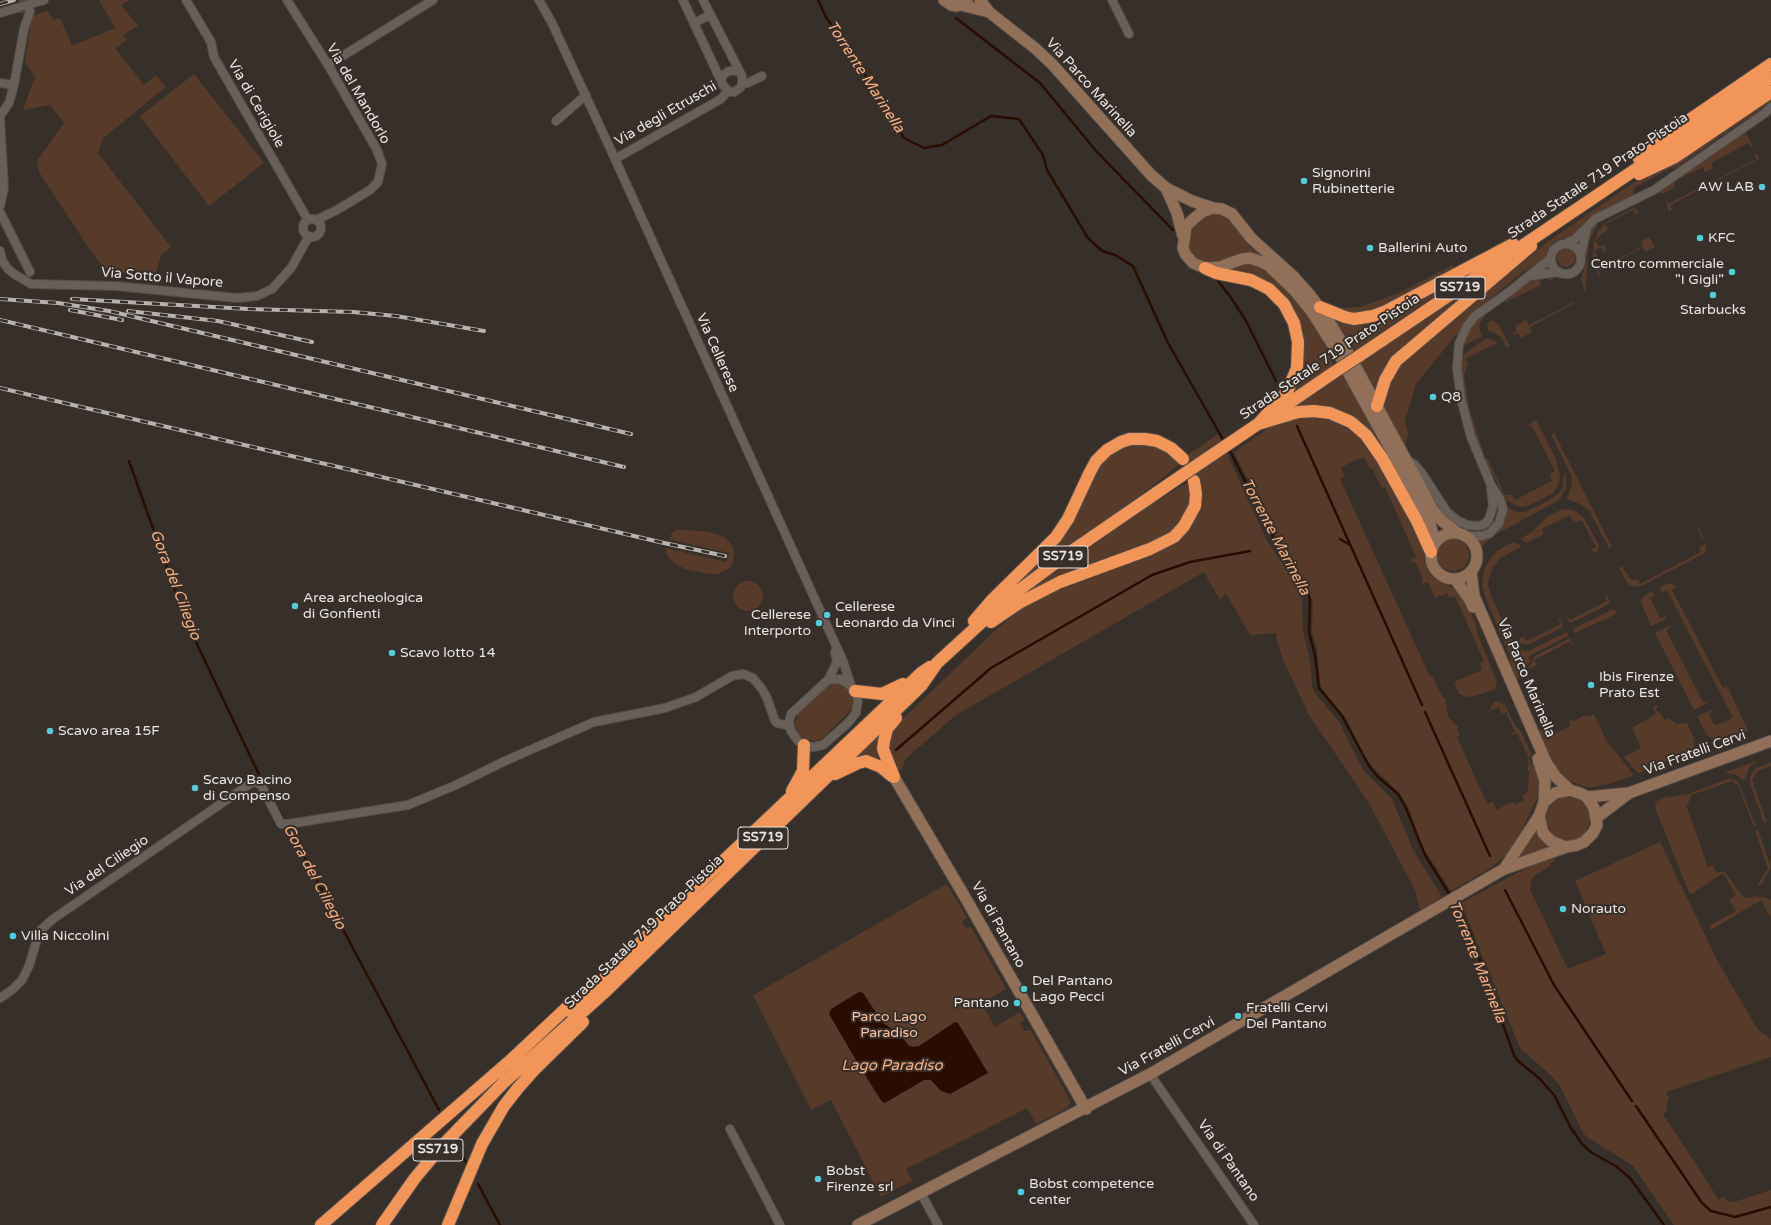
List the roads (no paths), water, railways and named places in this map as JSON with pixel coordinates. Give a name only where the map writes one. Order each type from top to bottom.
[{"type":"highway","points":[[1600,193],[1666,136],[1771,64]]},
{"type":"highway","name":"Strada Statale 719 Prato-Pistoia","points":[[601,989],[702,881],[921,673],[937,663],[1007,599],[1040,574],[1181,476],[1771,78]]},
{"type":"highway","points":[[1600,193],[1675,157],[1771,92]]},
{"type":"highway","points":[[1320,307],[1354,319],[1373,316],[1386,311],[1452,275],[1560,220]]},
{"type":"highway","points":[[1377,406],[1384,380],[1396,361],[1514,262],[1560,220]]},
{"type":"highway","points":[[1205,268],[1216,273],[1251,280],[1269,289],[1284,304],[1294,323],[1298,342],[1297,368],[1287,392],[1258,424]]},
{"type":"highway","points":[[1258,424],[1298,412],[1314,411],[1330,413],[1351,422],[1366,435],[1382,458],[1433,547]]},
{"type":"highway","points":[[954,647],[992,600],[1056,537],[1068,519],[1090,472],[1096,462],[1107,450],[1121,442],[1146,438],[1157,441],[1171,448],[1183,459]]},
{"type":"highway","points":[[954,647],[1019,603],[1053,585],[1150,549],[1174,537],[1186,522],[1195,506],[1196,494],[1194,481]]},
{"type":"highway","name":"Strada Statale 719 Prato-Pistoia","points":[[382,1225],[415,1178],[440,1147],[502,1084],[824,780],[921,686],[937,663]]},
{"type":"highway","points":[[853,688],[882,694],[892,690],[921,673]]},
{"type":"highway","points":[[894,778],[885,756],[884,749],[887,729],[921,686]]},
{"type":"highway","points":[[784,803],[802,771],[804,745]]},
{"type":"highway","points":[[824,780],[853,765],[866,762],[881,767],[894,778]]},
{"type":"highway","points":[[321,1225],[512,1059],[573,1000],[601,989]]},
{"type":"highway","points":[[448,1225],[482,1144],[504,1106],[534,1070],[594,1011],[601,989]]},
{"type":"main road","name":"Via Parco Marinella","points":[[944,0],[951,5],[965,3],[988,12],[1036,49],[1052,64],[1126,149],[1166,188],[1192,201],[1213,208],[1222,209],[1232,214],[1251,238],[1293,276],[1320,307],[1377,406],[1433,510],[1442,521],[1474,545],[1477,553],[1476,563],[1471,571],[1474,596],[1546,762],[1556,777],[1570,790]]},
{"type":"main road","name":"Via Parco Marinella","points":[[980,0],[988,12]]},
{"type":"main road","points":[[1166,188],[1177,213],[1184,238]]},
{"type":"main road","points":[[1205,268],[1193,263],[1186,256],[1183,248],[1184,238],[1186,227],[1194,217],[1213,208]]},
{"type":"main road","name":"Via Parco Marinella","points":[[1205,268],[1220,267],[1238,260],[1250,258],[1268,265],[1294,290],[1350,361],[1429,519],[1433,547],[1431,561],[1436,571],[1446,578],[1454,579],[1470,600],[1542,770],[1545,781],[1544,802]]},
{"type":"main road","points":[[1433,547],[1444,535],[1462,535]]},
{"type":"main road","points":[[1454,579],[1464,577],[1471,571]]},
{"type":"main road","name":"Via Fratelli Cervi","points":[[1570,790],[1587,797],[1629,793],[1771,741]]},
{"type":"main road","name":"Via di Pantano","points":[[894,778],[1086,1108]]},
{"type":"main road","points":[[1544,802],[1555,793],[1570,790]]},
{"type":"main road","name":"Via Fratelli Cervi","points":[[858,1225],[1150,1074],[1443,906],[1504,869],[1566,847],[1577,845],[1589,838],[1596,825],[1596,818],[1629,793]]},
{"type":"main road","points":[[1587,797],[1594,808],[1596,818]]},
{"type":"main road","name":"Via Fratelli Cervi","points":[[1504,869],[1539,816],[1544,802]]},
{"type":"main road","points":[[1539,816],[1543,833],[1551,841],[1566,847]]},
{"type":"street","points":[[0,13],[44,0]]},
{"type":"street","name":"Via di Cerigiole","points":[[186,0],[211,42],[214,57],[315,222]]},
{"type":"street","name":"Via del Mandorlo","points":[[287,0],[328,65],[377,150],[382,164],[378,182],[370,190],[315,222],[319,234],[309,236]]},
{"type":"street","points":[[328,65],[433,0]]},
{"type":"street","name":"Via Cellerese","points":[[539,0],[615,158],[834,643]]},
{"type":"street","points":[[683,0],[722,80]]},
{"type":"street","points":[[703,0],[738,72],[742,76],[743,82]]},
{"type":"street","points":[[1112,0],[1129,34]]},
{"type":"street","points":[[0,206],[3,199],[4,188],[0,117],[9,103],[14,85],[26,12]]},
{"type":"street","points":[[694,23],[710,15]]},
{"type":"street","name":"Via degli Etruschi","points":[[728,91],[724,87],[722,80],[723,75],[729,70],[738,72]]},
{"type":"street","name":"Via degli Etruschi","points":[[615,158],[721,99],[728,91],[737,90],[743,82],[748,83],[762,76]]},
{"type":"street","points":[[0,83],[14,85]]},
{"type":"street","points":[[556,121],[586,95]]},
{"type":"street","points":[[1462,535],[1485,535],[1492,531],[1499,523],[1503,510],[1500,499],[1491,485],[1471,437],[1461,399],[1457,368],[1457,350],[1462,336],[1470,322],[1481,311],[1509,292],[1551,258],[1554,249],[1567,243],[1588,228],[1595,219],[1654,190],[1771,108]]},
{"type":"street","points":[[0,212],[30,272]]},
{"type":"street","points":[[309,236],[303,229],[305,222],[315,222]]},
{"type":"street","points":[[1530,276],[1558,272],[1567,274],[1576,271],[1581,263],[1581,254],[1588,228]]},
{"type":"street","name":"Via Sotto il Vapore","points":[[0,251],[2,260],[7,268],[31,284],[116,286],[237,298],[257,296],[272,288],[291,268],[309,236]]},
{"type":"street","points":[[1567,243],[1576,246],[1581,254]]},
{"type":"street","points":[[1551,258],[1553,265],[1558,272]]},
{"type":"street","points":[[1406,459],[1415,465],[1421,472],[1447,512],[1457,520],[1467,525],[1479,526],[1485,524],[1489,519],[1492,506],[1491,485]]},
{"type":"street","points":[[834,643],[858,700],[858,705],[856,713],[848,723],[823,745],[813,748],[804,745],[794,735],[790,726],[792,714],[828,680],[837,662],[834,643]]},
{"type":"street","name":"Via del Ciliegio","points":[[0,998],[12,990],[22,980],[29,966],[41,930],[53,919],[254,782],[258,782],[284,824],[408,804],[456,785],[505,761],[594,722],[671,706],[696,697],[737,674],[748,675],[753,678],[767,698],[775,721],[790,726]]},
{"type":"street","points":[[828,680],[840,679],[853,688]]},
{"type":"street","name":"Via di Pantano","points":[[1150,1074],[1254,1225]]},
{"type":"street","points":[[730,1129],[780,1225]]},
{"type":"street","points":[[921,1193],[938,1225]]},
{"type":"water","name":"Lago Paradiso","points":[[859,992],[863,993],[883,1023],[901,1035],[908,1045],[913,1047],[919,1046],[955,1022],[958,1023],[988,1073],[950,1094],[941,1091],[931,1080],[924,1080],[885,1103],[882,1102],[829,1014],[831,1009]]},
{"type":"waterway","name":"Torrente Marinella","points":[[818,0],[826,17],[852,54],[904,138],[924,148],[942,145],[991,116],[1019,119],[1043,155],[1047,170],[1088,238],[1102,251],[1115,255],[1133,266],[1168,343],[1225,443]]},
{"type":"waterway","points":[[956,18],[1040,83],[1097,152],[1173,230]]},
{"type":"waterway","points":[[1218,281],[1246,321],[1276,381]]},
{"type":"waterway","points":[[1297,426],[1422,705]]},
{"type":"waterway","name":"Torrente Marinella","points":[[1229,449],[1275,541],[1305,587],[1310,599],[1309,632],[1315,655],[1319,688],[1342,716],[1369,766],[1378,777],[1398,794],[1406,808],[1425,855],[1451,897]]},
{"type":"waterway","name":"Gora del Ciliegio","points":[[129,461],[186,621],[263,783]]},
{"type":"waterway","points":[[1340,539],[1350,545]]},
{"type":"waterway","points":[[896,750],[991,668],[1152,575],[1190,562],[1250,551]]},
{"type":"waterway","points":[[1425,712],[1490,856]]},
{"type":"waterway","name":"Gora del Ciliegio","points":[[274,802],[285,822]]},
{"type":"waterway","name":"Gora del Ciliegio","points":[[288,826],[439,1110]]},
{"type":"waterway","points":[[1505,890],[1554,985],[1632,1101]]},
{"type":"waterway","name":"Torrente Marinella","points":[[1454,901],[1459,907],[1471,935],[1514,1055],[1518,1061],[1540,1079],[1554,1095],[1571,1128],[1582,1144],[1592,1153],[1616,1166],[1630,1178],[1664,1225]]},
{"type":"waterway","points":[[1636,1106],[1702,1203],[1711,1211],[1735,1217],[1771,1207]]},
{"type":"waterway","name":"Gora del Ciliegio","points":[[455,1141],[468,1166]]},
{"type":"waterway","name":"Gora del Ciliegio","points":[[478,1184],[500,1225]]},
{"type":"tunnel","points":[[23,0],[23,13]]},
{"type":"railway","points":[[0,4],[14,0]]},
{"type":"railway","points":[[0,299],[58,303],[109,311],[631,434]]},
{"type":"railway","points":[[72,299],[249,309],[353,312],[396,316],[484,331]]},
{"type":"railway","points":[[70,310],[122,320]]},
{"type":"railway","points":[[128,311],[218,321],[312,342]]},
{"type":"railway","points":[[0,320],[624,467]]},
{"type":"railway","points":[[0,388],[725,556]]},
{"type":"place","name":"Signorini Rubinetterie","points":[[1304,181]]},
{"type":"place","name":"AW LAB","points":[[1762,187]]},
{"type":"place","name":"KFC","points":[[1700,238]]},
{"type":"place","name":"Ballerini Auto","points":[[1370,248]]},
{"type":"place","name":"Centro commerciale \"I Gigli\"","points":[[1732,272]]},
{"type":"place","name":"Starbucks","points":[[1713,295]]},
{"type":"place","name":"Q8","points":[[1433,397]]},
{"type":"place","name":"Area archeologica di Gonfienti","points":[[295,606]]},
{"type":"place","name":"Cellerese Leonardo da Vinci","points":[[827,615]]},
{"type":"place","name":"Cellerese Interporto","points":[[819,623]]},
{"type":"place","name":"Scavo lotto 14","points":[[392,653]]},
{"type":"place","name":"Ibis Firenze Prato Est","points":[[1591,685]]},
{"type":"place","name":"Scavo area 15F","points":[[50,731]]},
{"type":"place","name":"Scavo Bacino di Compenso","points":[[195,788]]},
{"type":"place","name":"Norauto","points":[[1563,909]]},
{"type":"place","name":"Villa Niccolini","points":[[13,936]]},
{"type":"place","name":"Del Pantano Lago Pecci","points":[[1024,989]]},
{"type":"place","name":"Pantano","points":[[1017,1003]]},
{"type":"place","name":"Fratelli Cervi Del Pantano","points":[[1238,1016]]},
{"type":"place","name":"Bobst Firenze srl","points":[[818,1179]]},
{"type":"place","name":"Bobst competence center","points":[[1021,1192]]},
{"type":"park label","name":"Parco Lago Paradiso","points":[[889,1026]]}]
